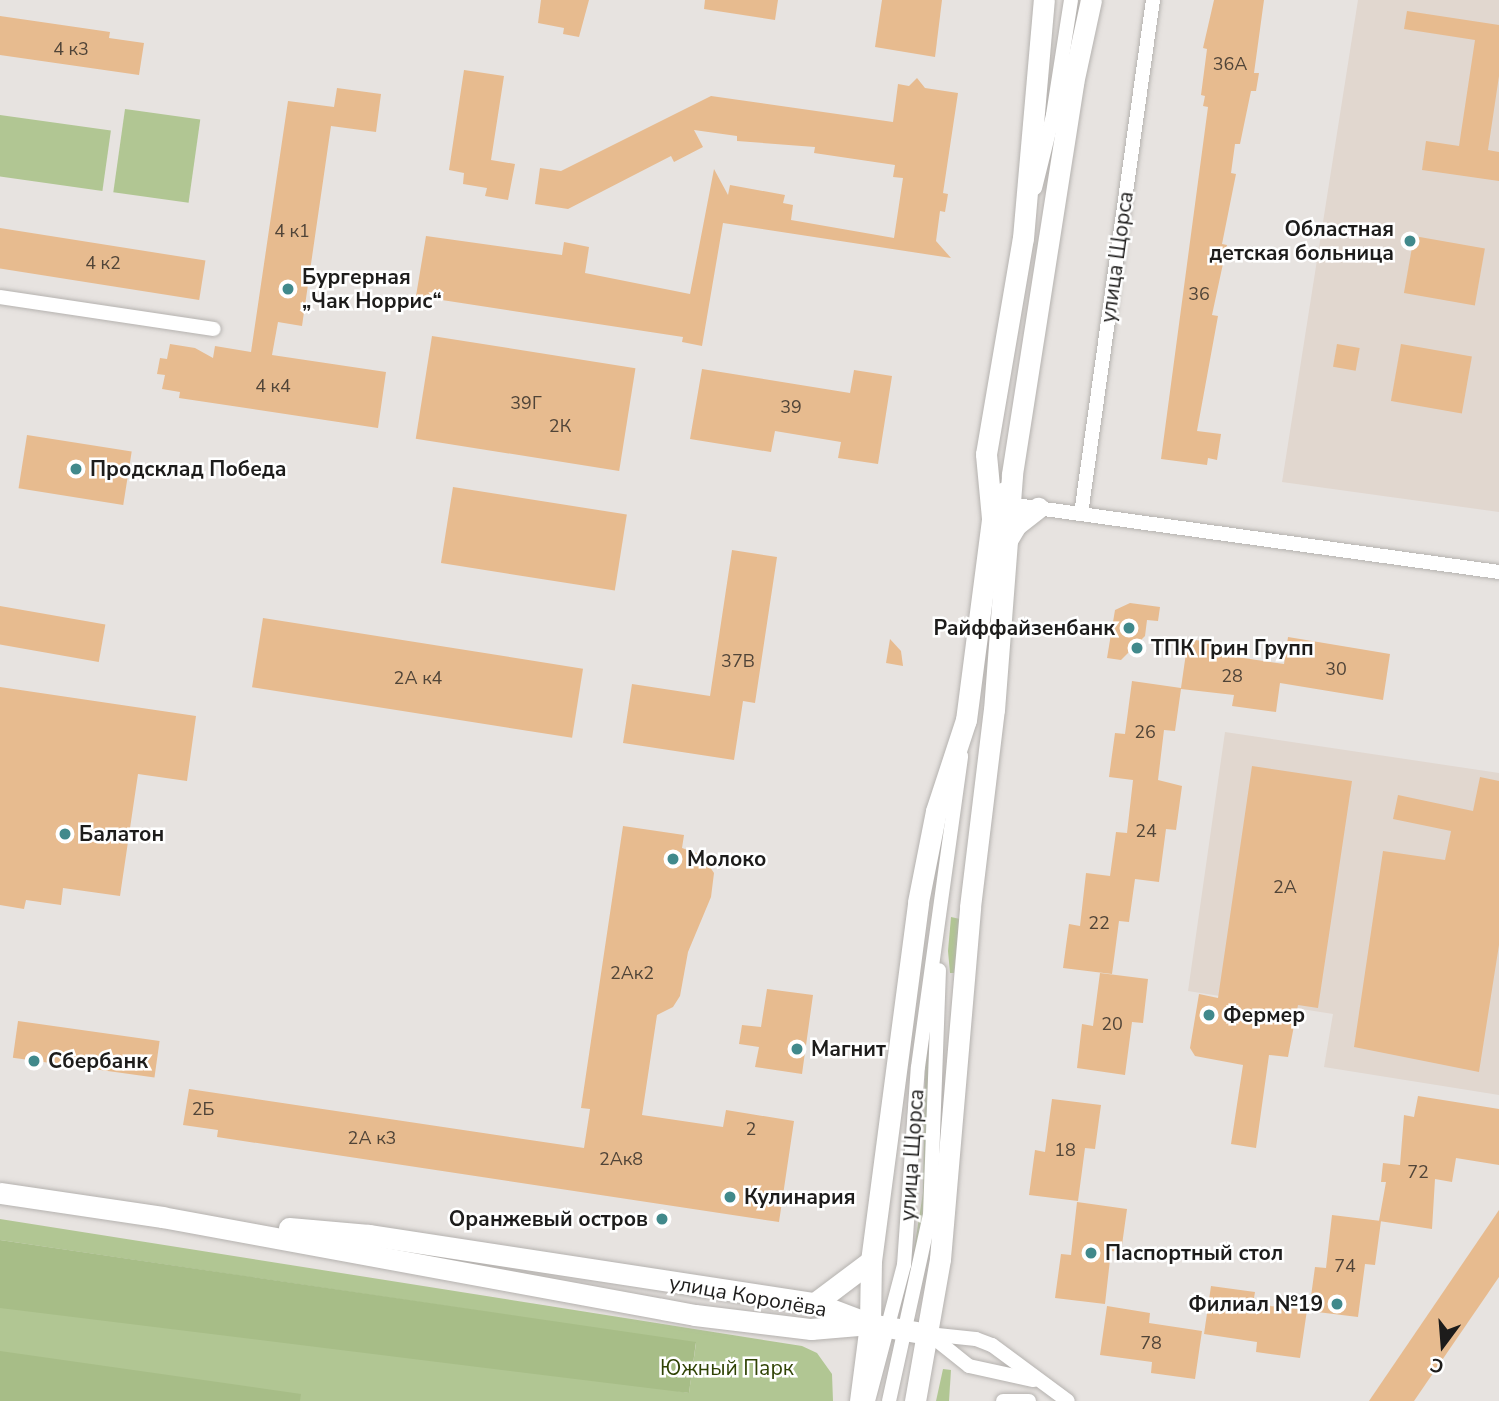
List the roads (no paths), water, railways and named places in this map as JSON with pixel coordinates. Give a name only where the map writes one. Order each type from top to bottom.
[{"type":"main road","name":"улица Щорса","points":[[1001,514],[986,454],[1023,238],[1044,0]]},
{"type":"main road","name":"улица Щорса","points":[[966,720],[1001,514],[1012,474],[1073,83],[1091,0]]},
{"type":"main road","points":[[1001,514],[1016,525],[1038,508]]},
{"type":"main road","points":[[915,1401],[940,1259],[968,919],[994,710],[1001,514]]},
{"type":"main road","points":[[860,1401],[887,1327],[871,1261],[918,902],[936,811],[966,720]]},
{"type":"main road","name":"улица Королёва","points":[[0,1193],[162,1217],[695,1314],[811,1329],[887,1327]]},
{"type":"main road","name":"улица Королёва","points":[[162,1217],[369,1235],[815,1303],[887,1327]]},
{"type":"main road","points":[[815,1303],[871,1261]]},
{"type":"main road","points":[[887,1327],[928,1334]]},
{"type":"street","name":"улица Щорса","points":[[1023,238],[1053,115],[1071,0]]},
{"type":"street","points":[[1073,83],[1079,0]]},
{"type":"street","name":"улица Щорса","points":[[1081,514],[1153,0]]},
{"type":"street","points":[[0,297],[214,329]]},
{"type":"street","points":[[1001,514],[1038,508],[1499,572]]},
{"type":"street","name":"улица Щорса","points":[[869,1401],[904,1265],[918,1067],[966,720]]},
{"type":"street","name":"улица Щорса","points":[[889,1401],[887,1327],[930,1215],[942,905]]},
{"type":"street","points":[[928,1334],[970,1366],[1037,1381]]},
{"type":"street","points":[[928,1334],[992,1345],[1037,1381],[1068,1401]]},
{"type":"street","points":[[1003,1401],[1030,1401]]},
{"type":"place","name":"Областная детская больница","points":[[1410,241]]},
{"type":"place","name":"Бургерная „Чак Норрис“","points":[[288,289]]},
{"type":"place","name":"Продсклад Победа","points":[[76,469]]},
{"type":"place","name":"Райффайзенбанк","points":[[1129,628]]},
{"type":"place","name":"ТПК Грин Групп","points":[[1137,648]]},
{"type":"place","name":"Балатон","points":[[65,834]]},
{"type":"place","name":"Молоко","points":[[673,859]]},
{"type":"place","name":"Фермер","points":[[1209,1015]]},
{"type":"place","name":"Магнит","points":[[797,1049]]},
{"type":"place","name":"Сбербанк","points":[[34,1061]]},
{"type":"place","name":"Кулинария","points":[[730,1197]]},
{"type":"place","name":"Оранжевый остров","points":[[662,1219]]},
{"type":"place","name":"Паспортный стол","points":[[1091,1253]]},
{"type":"place","name":"Филиал №19","points":[[1337,1304]]},
{"type":"park label","name":"Южный Парк","points":[[727,1368]]}]
